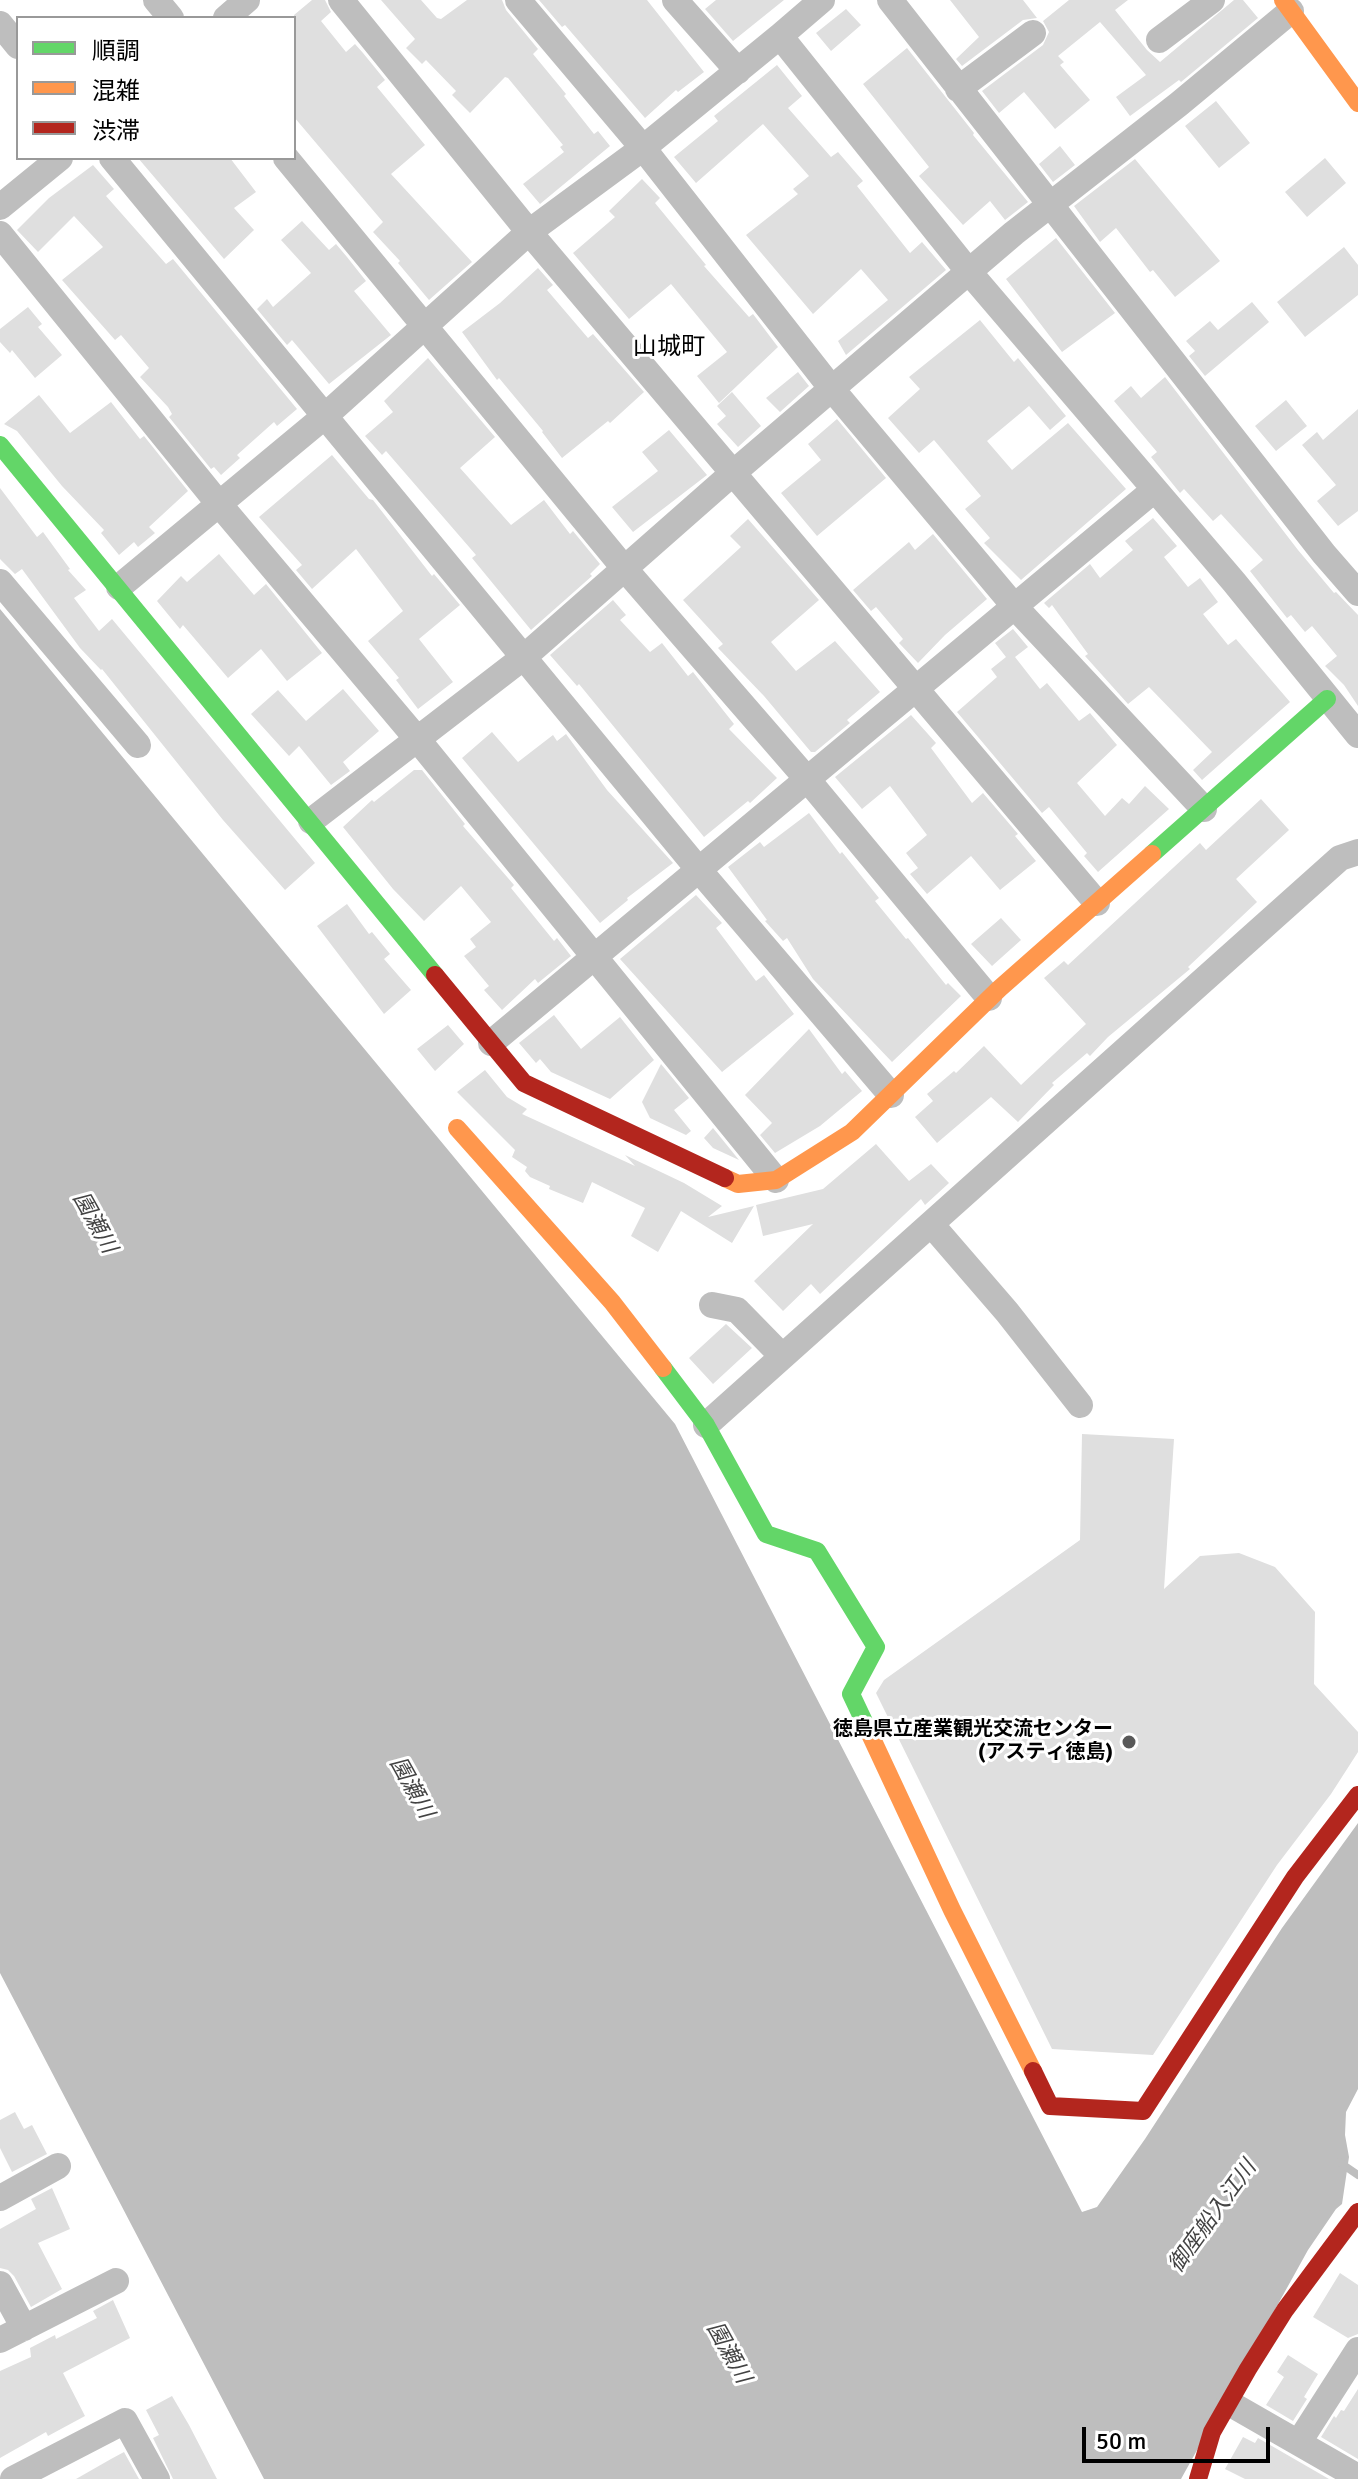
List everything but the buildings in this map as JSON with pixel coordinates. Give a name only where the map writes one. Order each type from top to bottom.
[{"type":"street","points":[[156,0],[169,16]]},
{"type":"street","points":[[228,16],[247,0]]},
{"type":"street","points":[[341,0],[529,232],[1097,903]]},
{"type":"street","points":[[518,0],[643,148],[832,389],[1015,607],[1204,809]]},
{"type":"street","points":[[675,0],[738,71]]},
{"type":"street","points":[[119,587],[325,416],[529,232],[643,148],[822,0]]},
{"type":"street","points":[[890,0],[1358,593]]},
{"type":"street","points":[[1159,40],[1212,0]]},
{"type":"street","points":[[311,821],[524,657],[733,473],[969,272],[1050,204],[1179,104],[1287,6],[1358,103]]},
{"type":"street","points":[[0,24],[16,44]]},
{"type":"street","points":[[958,89],[1033,33]]},
{"type":"street","points":[[780,36],[969,272],[1234,582],[1358,735]]},
{"type":"street","points":[[0,207],[58,160]]},
{"type":"street","points":[[114,160],[699,870],[891,1095]]},
{"type":"street","points":[[288,160],[624,568],[807,779],[989,998]]},
{"type":"street","points":[[0,234],[776,1180]]},
{"type":"street","points":[[0,445],[524,1083],[738,1184],[776,1180],[852,1132],[989,998],[1327,699]]},
{"type":"street","points":[[491,1043],[1154,490]]},
{"type":"street","points":[[0,582],[138,745]]},
{"type":"street","points":[[706,1425],[1340,858],[1358,852]]},
{"type":"street","points":[[457,1128],[612,1302],[706,1425],[766,1534],[817,1551],[876,1647],[851,1694],[952,1910],[1050,2106],[1143,2111],[1295,1877],[1358,1795]]},
{"type":"street","points":[[931,1224],[1007,1312],[1080,1405]]},
{"type":"street","points":[[712,1305],[737,1310],[782,1356]]},
{"type":"street","points":[[0,2198],[58,2166]]},
{"type":"street","points":[[1198,2479],[1212,2432],[1229,2403],[1285,2310],[1358,2213]]},
{"type":"street","points":[[0,2340],[116,2281]]},
{"type":"street","points":[[0,2284],[24,2328]]},
{"type":"street","points":[[1299,2442],[1358,2350]]},
{"type":"street","points":[[1229,2403],[1358,2477]]},
{"type":"street","points":[[13,2479],[125,2421],[157,2479]]},
{"type":"water","points":[[0,609],[675,1424],[1082,2212],[1097,2207],[1145,2139],[1282,1928],[1358,1823],[1358,2089],[1346,2112],[1345,2135],[1349,2157],[1342,2204],[1308,2250],[1181,2479],[264,2479],[0,1973]]},
{"type":"waterway","points":[[1339,2162],[1358,2175]]},
{"type":"traffic: fast","points":[[0,445],[435,975]]},
{"type":"traffic: fast","points":[[1152,854],[1327,699]]},
{"type":"traffic: fast","points":[[663,1368],[706,1425],[766,1534],[817,1551],[876,1647],[851,1694],[868,1730]]},
{"type":"traffic: slow","points":[[1283,0],[1358,103]]},
{"type":"traffic: slow","points":[[725,1178],[738,1184],[776,1180],[852,1132],[999,989],[1152,854]]},
{"type":"traffic: slow","points":[[457,1128],[612,1302],[663,1368]]},
{"type":"traffic: slow","points":[[868,1730],[952,1910],[1033,2071]]},
{"type":"traffic: jam","points":[[435,975],[524,1083],[725,1178]]},
{"type":"traffic: jam","points":[[1033,2071],[1050,2106],[1143,2111],[1295,1877],[1358,1795]]},
{"type":"traffic: jam","points":[[1198,2479],[1212,2432],[1248,2369],[1285,2310],[1358,2212]]},
{"type":"place","name":"徳島県立産業観光交流センター (アスティ徳島)","points":[[1129,1742]]},
{"type":"district","name":"山城町","points":[[669,348]]},
{"type":"water label","name":"園瀬川","points":[[94,1223]]},
{"type":"water label","name":"園瀬川","points":[[411,1788]]},
{"type":"water label","name":"御座船入江川","points":[[1213,2217]]},
{"type":"water label","name":"園瀬川","points":[[728,2353]]}]
